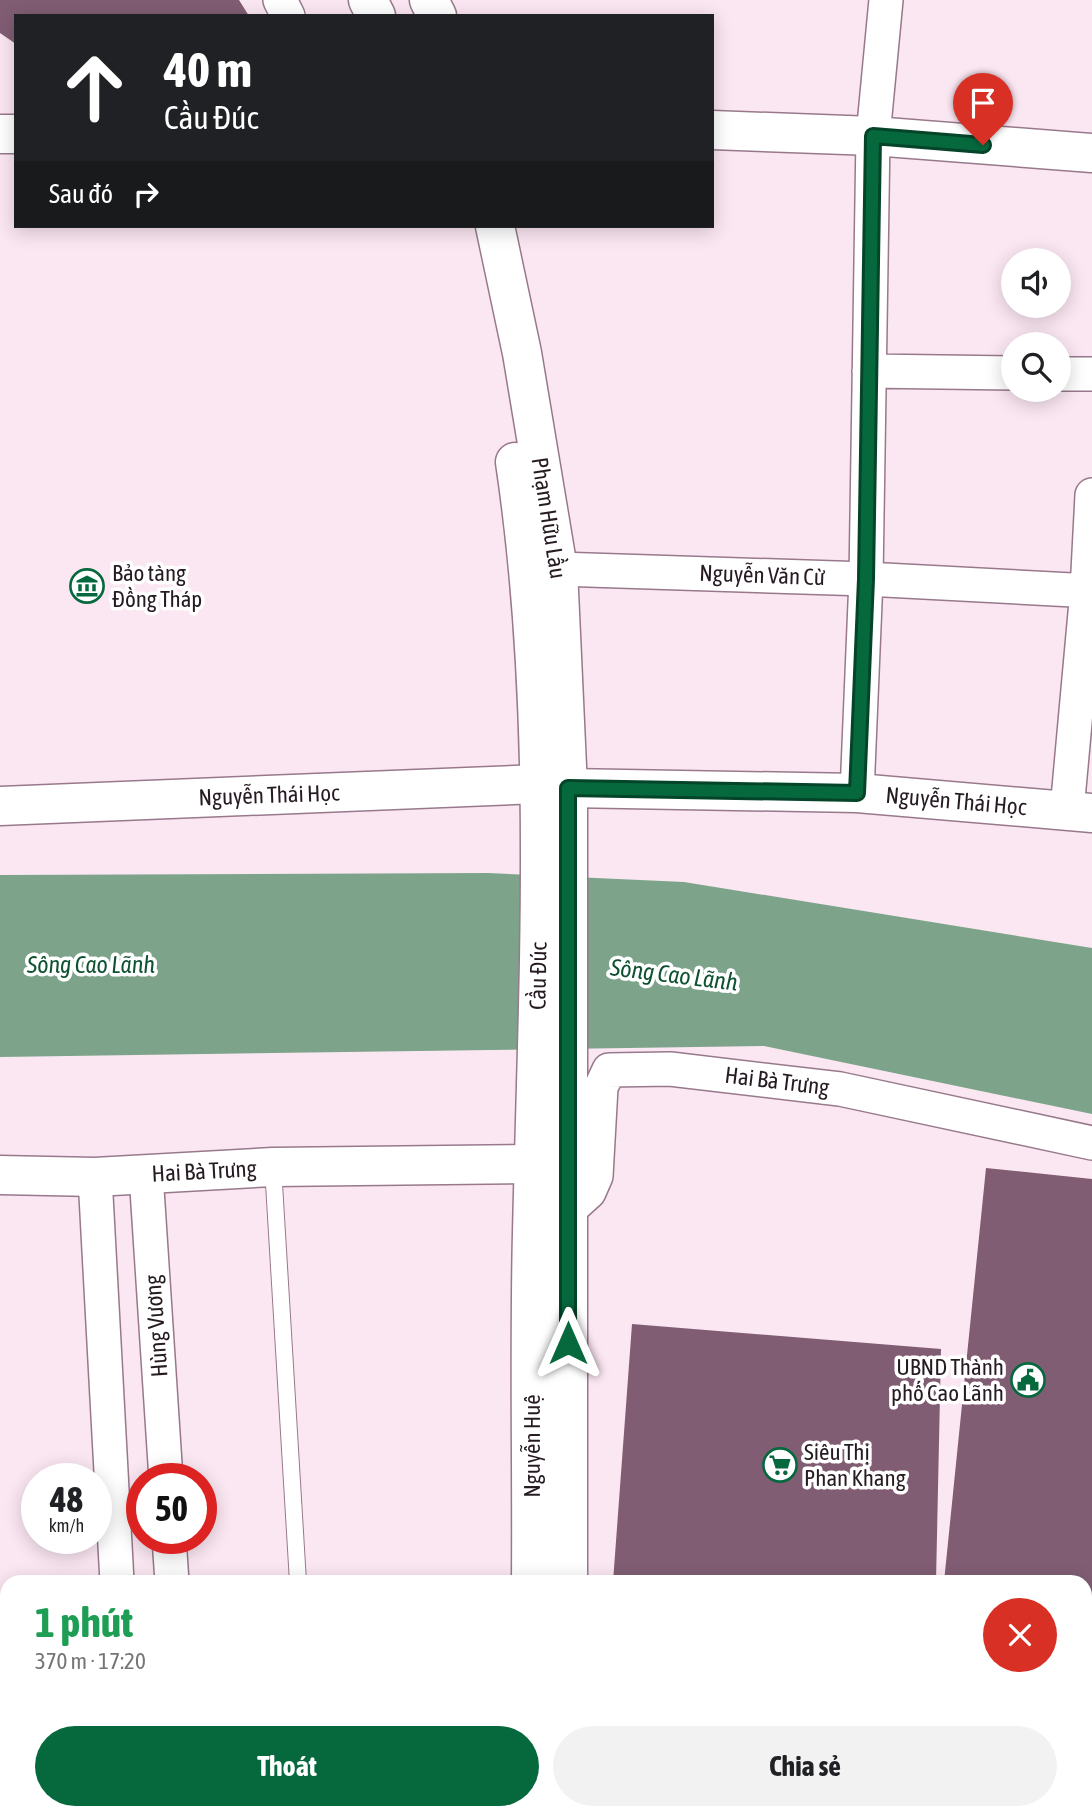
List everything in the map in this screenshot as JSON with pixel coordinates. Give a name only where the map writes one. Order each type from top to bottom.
[{"type":"main road","points":[[714,130],[873,136],[1092,153]]},
{"type":"main road","points":[[470,228],[499,357],[527,559],[554,799]]},
{"type":"main road","name":"Phạm Hữu Lầu","points":[[495,228],[522,353],[558,569],[554,799]]},
{"type":"main road","name":"Nguyễn Thái Học","points":[[0,806],[857,793],[1079,811]]},
{"type":"main road","name":"Cầu Đúc","points":[[546,1152],[554,799]]},
{"type":"main road","points":[[546,1152],[569,1210],[568,1575]]},
{"type":"main road","name":"Hai Bà Trưng","points":[[0,1175],[95,1177],[546,1152]]},
{"type":"main road","name":"Nguyễn Huệ","points":[[531,1575],[532,1234],[546,1152]]},
{"type":"street","points":[[857,793],[866,579],[873,136],[886,0]]},
{"type":"street","points":[[869,371],[1001,373]]},
{"type":"street","points":[[1071,373],[1092,374]]},
{"type":"street","points":[[1079,811],[1092,495]]},
{"type":"street","name":"Nguyễn Văn Cừ","points":[[558,569],[866,579],[1089,591]]},
{"type":"street","name":"Hai Bà Trưng","points":[[569,1210],[589,1192],[596,1176],[601,1087],[610,1070],[670,1069],[840,1089],[1092,1143]]},
{"type":"street","name":"Hùng Vương","points":[[146,1174],[165,1463]]},
{"type":"street","points":[[95,1177],[117,1575]]},
{"type":"street","points":[[170,1554],[172,1575]]},
{"type":"lane","points":[[274,1167],[298,1575]]},
{"type":"water","name":"Sông Cao Lãnh","points":[[488,873],[684,882],[1092,948],[1092,1114],[764,1046],[0,1057],[0,875]]},
{"type":"building","points":[[0,0],[239,0],[248,14],[14,14],[14,43],[0,33]]},
{"type":"building","name":"UBND Thành phố Cao Lãnh","points":[[986,1168],[1092,1179],[1092,1575],[945,1575]]},
{"type":"building","name":"Siêu Thị Phan Khang","points":[[632,1324],[941,1349],[936,1575],[614,1575]]},
{"type":"place","name":"Bảo tàng Đồng Tháp","points":[[87,586]]},
{"type":"place","name":"UBND Thành phố Cao Lãnh","points":[[1028,1380]]},
{"type":"place","name":"Siêu Thị Phan Khang","points":[[780,1465]]},
{"type":"route","points":[[568,1343],[568,788],[857,793],[866,579],[873,136],[983,145]]}]
